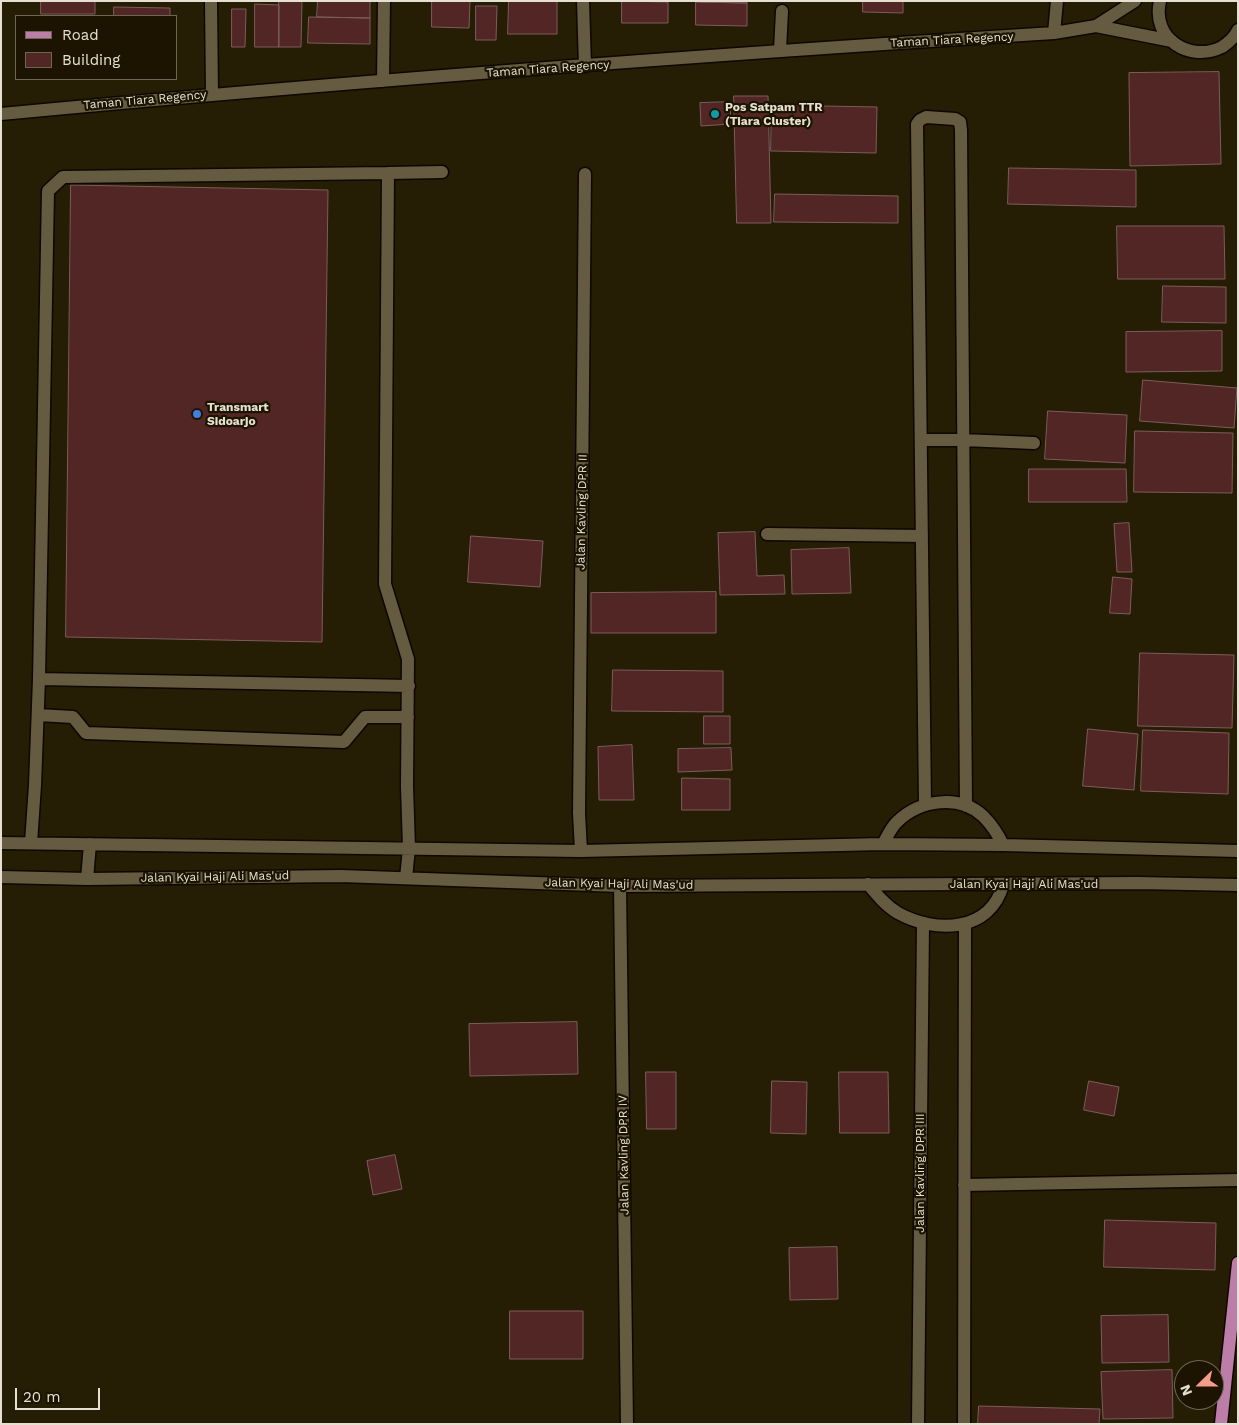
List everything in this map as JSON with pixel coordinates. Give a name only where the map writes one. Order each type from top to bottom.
[{"type":"main road","points":[[1221,1424],[1238,1263]]},
{"type":"street","points":[[211,1],[212,94]]},
{"type":"street","points":[[383,81],[384,1]]},
{"type":"street","points":[[583,1],[585,66]]},
{"type":"street","points":[[1054,34],[1056,1]]},
{"type":"street","name":"Taman Tiara Regency","points":[[1,114],[212,94],[780,50],[1054,34],[1096,26],[1135,1]]},
{"type":"street","points":[[1160,1],[1158,9],[1162,28],[1172,42]]},
{"type":"street","points":[[780,50],[782,11]]},
{"type":"street","name":"Taman Tiara Regency","points":[[1096,26],[1172,42],[1184,50],[1198,53],[1213,51],[1226,44],[1238,30]]},
{"type":"street","points":[[925,804],[917,124],[926,117],[955,119],[960,122],[961,130],[966,806]]},
{"type":"street","points":[[31,843],[39,679],[48,191],[63,177],[442,172]]},
{"type":"street","points":[[388,173],[385,584],[408,659],[407,786],[409,848],[406,878]]},
{"type":"street","name":"Jalan Kavling DPR II","points":[[580,851],[578,813],[585,174]]},
{"type":"street","points":[[921,440],[1034,442]]},
{"type":"street","points":[[767,534],[922,536]]},
{"type":"street","points":[[39,679],[408,686]]},
{"type":"street","points":[[38,715],[73,717],[86,733],[344,742],[365,717],[408,717]]},
{"type":"street","points":[[883,844],[896,822],[910,812],[925,804],[946,802],[966,806],[982,815],[995,828],[1003,845]]},
{"type":"street","points":[[1,843],[580,851],[883,844],[1238,851]]},
{"type":"street","points":[[87,879],[90,844]]},
{"type":"street","name":"Jalan Kyai Haji Ali Mas'ud","points":[[1,878],[87,879],[341,876],[620,886],[1138,883],[1238,885]]},
{"type":"street","points":[[868,884],[886,904],[899,913],[922,923],[945,927],[965,924],[980,917],[1000,898],[1004,885]]},
{"type":"street","name":"Jalan Kavling DPR IV","points":[[620,886],[627,1424]]},
{"type":"street","name":"Jalan Kavling DPR III","points":[[918,1424],[922,923]]},
{"type":"street","points":[[964,1424],[965,924]]},
{"type":"street","points":[[964,1185],[1238,1180]]},
{"type":"building","points":[[41,1],[95,1],[95,14],[41,14]]},
{"type":"building","points":[[279,1],[302,1],[301,47],[279,47]]},
{"type":"building","points":[[318,1],[370,1],[370,18],[317,17]]},
{"type":"building","points":[[432,1],[470,1],[469,28],[432,27]]},
{"type":"building","points":[[509,1],[557,1],[557,34],[508,34]]},
{"type":"building","points":[[622,1],[668,2],[668,23],[622,23]]},
{"type":"building","points":[[747,1],[747,3],[700,2]]},
{"type":"building","points":[[863,1],[903,1],[903,13],[863,12]]},
{"type":"building","points":[[696,2],[747,3],[747,26],[696,25]]},
{"type":"building","points":[[255,4],[279,5],[279,47],[255,47]]},
{"type":"building","points":[[476,6],[497,6],[496,40],[476,40]]},
{"type":"building","points":[[114,7],[170,8],[170,15],[114,15]]},
{"type":"building","points":[[232,9],[246,9],[245,47],[232,47]]},
{"type":"building","points":[[309,17],[370,18],[370,44],[308,43]]},
{"type":"building","points":[[1219,72],[1221,164],[1130,166],[1129,73]]},
{"type":"building","points":[[734,96],[768,96],[771,223],[737,223]]},
{"type":"building","name":"Pos Satpam TTR (Tiara Cluster)","points":[[730,102],[731,124],[701,126],[700,103]]},
{"type":"building","points":[[772,105],[877,107],[876,153],[771,151]]},
{"type":"building","points":[[1009,168],[1136,170],[1136,207],[1008,204]]},
{"type":"building","name":"Transmart Sidoarjo","points":[[71,185],[328,190],[322,642],[66,637]]},
{"type":"building","points":[[775,194],[898,196],[898,223],[774,222]]},
{"type":"building","points":[[1117,226],[1224,226],[1225,279],[1118,279]]},
{"type":"building","points":[[1163,286],[1226,287],[1226,323],[1162,322]]},
{"type":"building","points":[[1222,331],[1222,371],[1126,372],[1126,332]]},
{"type":"building","points":[[1143,380],[1237,388],[1234,428],[1140,421]]},
{"type":"building","points":[[1048,411],[1127,415],[1125,463],[1045,459]]},
{"type":"building","points":[[1135,431],[1233,433],[1232,493],[1134,492]]},
{"type":"building","points":[[1029,469],[1126,469],[1127,502],[1029,502]]},
{"type":"building","points":[[1129,523],[1132,572],[1117,572],[1114,524]]},
{"type":"building","points":[[755,532],[757,576],[784,575],[785,594],[720,595],[718,533]]},
{"type":"building","points":[[471,536],[543,541],[540,587],[468,582]]},
{"type":"building","points":[[849,548],[851,593],[792,594],[791,550]]},
{"type":"building","points":[[1113,577],[1132,579],[1130,614],[1110,613]]},
{"type":"building","points":[[716,592],[716,633],[591,633],[591,593]]},
{"type":"building","points":[[1140,653],[1234,655],[1232,728],[1138,726]]},
{"type":"building","points":[[613,670],[723,671],[723,712],[612,711]]},
{"type":"building","points":[[704,716],[730,716],[730,744],[704,744]]},
{"type":"building","points":[[1088,729],[1138,734],[1134,790],[1083,786]]},
{"type":"building","points":[[1143,730],[1229,733],[1228,794],[1141,791]]},
{"type":"building","points":[[632,745],[634,800],[599,800],[598,747]]},
{"type":"building","points":[[731,748],[732,770],[678,772],[678,749]]},
{"type":"building","points":[[682,778],[730,779],[730,810],[682,810]]},
{"type":"building","points":[[577,1022],[578,1074],[470,1076],[469,1024]]},
{"type":"building","points":[[646,1072],[676,1072],[676,1129],[647,1129]]},
{"type":"building","points":[[839,1072],[888,1072],[889,1133],[840,1133]]},
{"type":"building","points":[[772,1081],[807,1082],[806,1134],[771,1133]]},
{"type":"building","points":[[1089,1081],[1119,1087],[1114,1116],[1084,1110]]},
{"type":"building","points":[[395,1155],[402,1189],[373,1195],[367,1161]]},
{"type":"building","points":[[1105,1220],[1216,1223],[1215,1270],[1104,1267]]},
{"type":"building","points":[[837,1247],[838,1299],[790,1300],[789,1248]]},
{"type":"building","points":[[510,1311],[583,1311],[583,1359],[510,1359]]},
{"type":"building","points":[[1168,1315],[1169,1362],[1102,1363],[1101,1316]]},
{"type":"building","points":[[1172,1370],[1173,1418],[1103,1419],[1101,1372]]},
{"type":"building","points":[[979,1406],[1100,1409],[1099,1424],[978,1424]]},
{"type":"place","name":"Pos Satpam TTR (Tiara Cluster)","points":[[715,114]]},
{"type":"place","name":"Transmart Sidoarjo","points":[[197,414]]}]
